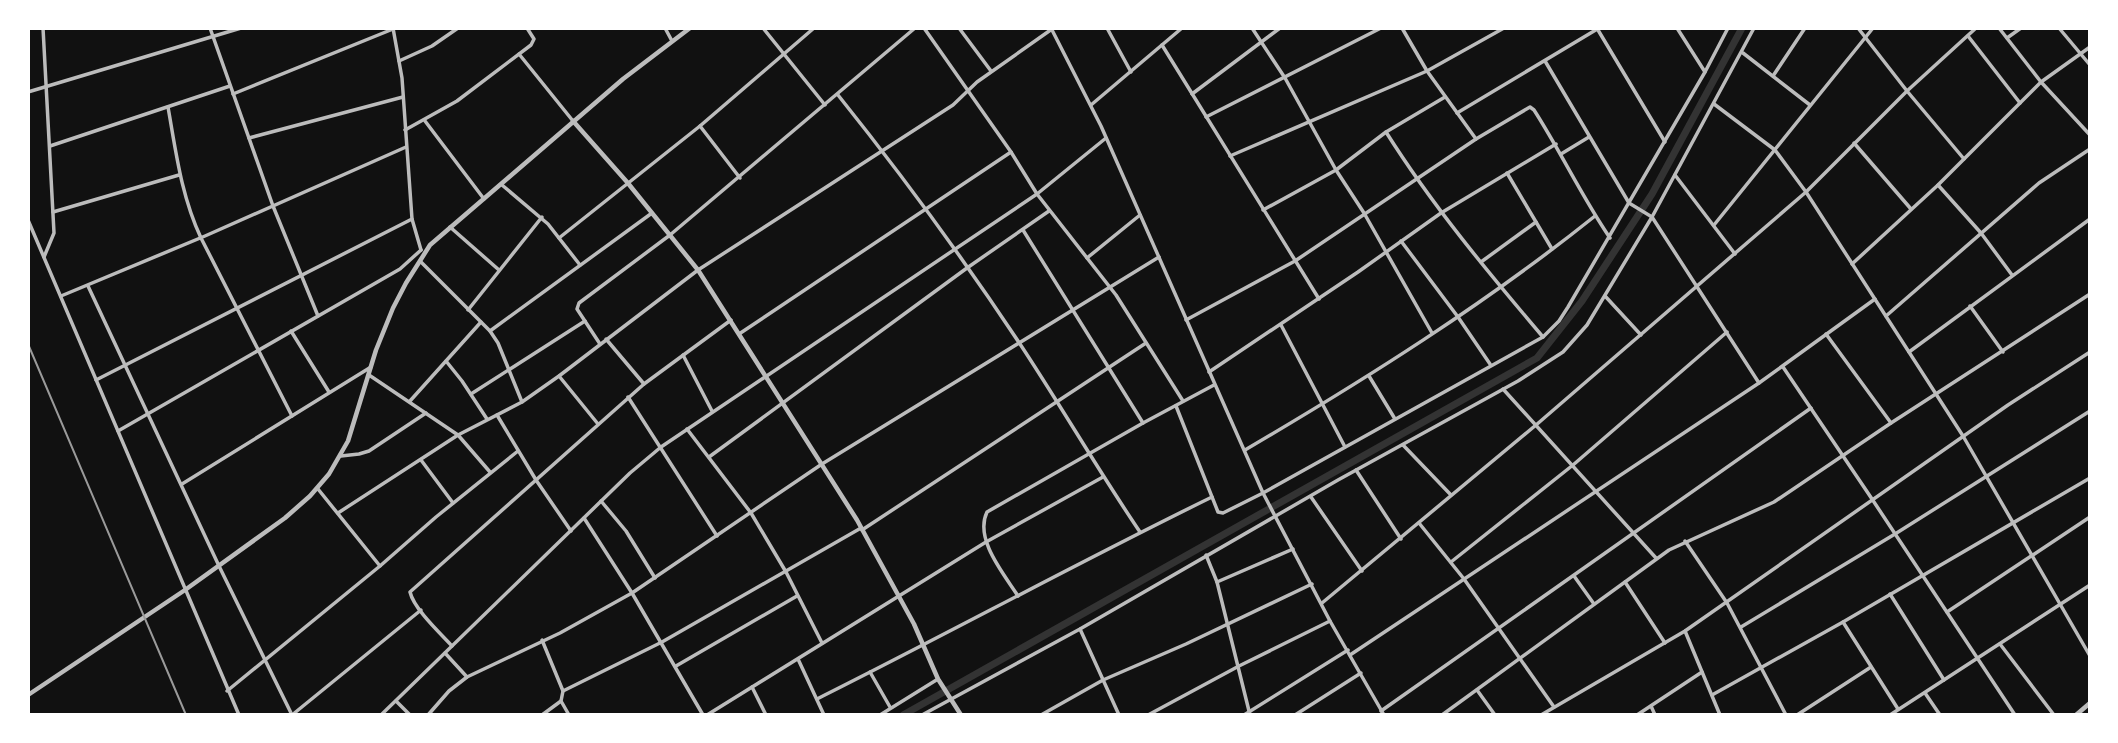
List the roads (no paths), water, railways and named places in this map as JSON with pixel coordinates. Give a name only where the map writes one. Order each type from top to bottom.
[{"type":"street","points":[[43,28],[54,233],[44,257]]},
{"type":"street","points":[[211,28],[273,206],[318,316]]},
{"type":"street","points":[[28,92],[241,28]]},
{"type":"street","points":[[399,61],[432,46],[458,28]]},
{"type":"street","points":[[405,130],[457,101],[533,43],[533,37],[527,28]]},
{"type":"street","points":[[664,28],[673,42]]},
{"type":"street","points":[[118,431],[150,415],[421,255],[573,121],[636,68],[690,28]]},
{"type":"street","points":[[763,28],[825,105]]},
{"type":"street","points":[[559,238],[700,126],[814,28]]},
{"type":"street","points":[[600,344],[577,305],[740,178],[915,28]]},
{"type":"street","points":[[924,28],[1012,152],[1049,211],[1109,286],[1183,401]]},
{"type":"street","points":[[959,28],[991,71]]},
{"type":"street","points":[[1107,28],[1131,72]]},
{"type":"street","points":[[1090,105],[1182,28]]},
{"type":"street","points":[[1252,28],[1285,78],[1432,333]]},
{"type":"street","points":[[1192,94],[1280,28]]},
{"type":"street","points":[[1206,117],[1381,28]]},
{"type":"street","points":[[1402,28],[1427,71],[1476,139]]},
{"type":"street","points":[[1230,156],[1427,71],[1504,28]]},
{"type":"street","points":[[1457,113],[1597,28],[1665,142]]},
{"type":"street","points":[[1677,28],[1705,72]]},
{"type":"street","points":[[1176,406],[1218,512],[1222,514],[1264,494],[1543,337],[1564,315],[1728,28]]},
{"type":"street","points":[[922,715],[1080,629],[1206,555],[1503,389],[1563,352],[1581,332],[1605,296],[1755,28]]},
{"type":"street","points":[[1773,76],[1805,28]]},
{"type":"street","points":[[1858,28],[1964,159]]},
{"type":"street","points":[[1714,226],[1873,28]]},
{"type":"street","points":[[1322,603],[1642,335],[1806,192],[1907,91],[1976,28]]},
{"type":"street","points":[[1999,28],[2041,82],[2090,135]]},
{"type":"street","points":[[2007,38],[2021,28]]},
{"type":"street","points":[[2059,28],[2090,65]]},
{"type":"street","points":[[233,94],[393,29],[403,97],[412,219],[421,255],[468,310],[490,331],[522,402]]},
{"type":"street","points":[[338,513],[458,435],[522,402],[698,270],[884,152],[953,105],[991,71],[1052,29],[1106,138],[1264,494],[1330,621],[1383,713],[1811,408]]},
{"type":"street","points":[[1968,36],[2020,103]]},
{"type":"street","points":[[1162,45],[1318,299]]},
{"type":"street","points":[[1852,264],[1938,185],[2041,82],[2090,47]]},
{"type":"street","points":[[1742,52],[1810,105]]},
{"type":"street","points":[[519,54],[698,270],[862,529],[924,645],[939,680],[961,715]]},
{"type":"street","points":[[1545,61],[1629,203],[1651,217],[1759,383]]},
{"type":"street","points":[[50,146],[230,86]]},
{"type":"street","points":[[838,95],[956,250],[1020,344],[1140,533]]},
{"type":"street","points":[[248,138],[403,97]]},
{"type":"street","points":[[1263,210],[1336,170],[1386,132],[1446,97]]},
{"type":"street","points":[[1714,103],[1775,150],[1806,192],[1962,436],[2090,656]]},
{"type":"street","points":[[168,107],[187,207],[292,416]]},
{"type":"street","points":[[1186,320],[1295,261],[1476,139],[1530,107],[1556,144],[1610,238]]},
{"type":"street","points":[[425,121],[484,199]]},
{"type":"street","points":[[700,126],[740,178]]},
{"type":"street","points":[[1386,132],[1441,213],[1543,337]]},
{"type":"street","points":[[1561,154],[1590,136]]},
{"type":"street","points":[[381,715],[630,472],[661,447],[1037,194],[1106,138]]},
{"type":"street","points":[[1854,143],[1911,209]]},
{"type":"street","points":[[1209,372],[1441,213],[1556,144]]},
{"type":"street","points":[[60,297],[406,147]]},
{"type":"street","points":[[1886,316],[2039,183],[2090,149]]},
{"type":"street","points":[[739,334],[1012,152]]},
{"type":"street","points":[[1507,173],[1552,250]]},
{"type":"street","points":[[53,212],[179,175]]},
{"type":"street","points":[[1675,175],[1735,254]]},
{"type":"street","points":[[502,185],[542,217],[580,265]]},
{"type":"street","points":[[1938,185],[1981,233],[2012,275]]},
{"type":"street","points":[[709,457],[1049,211]]},
{"type":"street","points":[[490,331],[652,213]]},
{"type":"street","points":[[1087,258],[1140,215]]},
{"type":"street","points":[[1244,451],[1369,376],[1458,317],[1501,288],[1595,216]]},
{"type":"street","points":[[468,310],[542,217]]},
{"type":"street","points":[[96,380],[412,219]]},
{"type":"street","points":[[1909,352],[2090,219]]},
{"type":"street","points":[[28,220],[239,715]]},
{"type":"street","points":[[1480,262],[1536,222]]},
{"type":"street","points":[[450,227],[499,270]]},
{"type":"street","points":[[1023,230],[1143,423]]},
{"type":"street","points":[[1401,241],[1490,365]]},
{"type":"street","points":[[28,695],[219,566],[285,519],[318,489],[341,456],[355,424],[371,366],[393,308],[421,255]]},
{"type":"street","points":[[428,715],[449,691],[467,677],[561,633],[632,593],[822,464],[1159,257]]},
{"type":"street","points":[[88,286],[292,715],[421,610]]},
{"type":"street","points":[[1442,715],[1656,558],[1685,541],[1769,505],[2090,294]]},
{"type":"street","points":[[1605,296],[1642,335]]},
{"type":"street","points":[[1244,715],[1349,653],[1464,579],[1783,367],[1875,299]]},
{"type":"street","points":[[1970,306],[2003,352]]},
{"type":"street","points":[[452,646],[410,596],[410,592],[628,397],[731,320]]},
{"type":"street","points":[[471,394],[585,321]]},
{"type":"street","points":[[410,401],[481,322]]},
{"type":"street","points":[[1280,325],[1345,448]]},
{"type":"street","points":[[291,331],[329,392]]},
{"type":"street","points":[[1451,562],[1573,465],[1727,332]]},
{"type":"street","points":[[1826,334],[1891,423]]},
{"type":"street","points":[[607,339],[644,384]]},
{"type":"street","points":[[563,691],[662,642],[862,529],[1146,343]]},
{"type":"street","points":[[1541,715],[1685,631],[1962,436],[2090,352]]},
{"type":"street","points":[[683,355],[712,411]]},
{"type":"street","points":[[446,361],[488,420]]},
{"type":"street","points":[[182,484],[371,366]]},
{"type":"street","points":[[1783,367],[2015,715]]},
{"type":"street","points":[[369,375],[458,435],[491,472]]},
{"type":"street","points":[[559,376],[598,424]]},
{"type":"street","points":[[1369,376],[1396,419]]},
{"type":"street","points":[[1018,596],[986,542],[984,518],[987,512],[1143,423],[1214,386]]},
{"type":"street","points":[[1503,389],[1656,558]]},
{"type":"street","points":[[628,397],[717,536]]},
{"type":"street","points":[[1741,627],[2090,411]]},
{"type":"street","points":[[341,456],[369,451],[426,413]]},
{"type":"street","points":[[497,415],[571,531]]},
{"type":"street","points":[[687,429],[751,513],[786,572],[822,643]]},
{"type":"street","points":[[1403,445],[1451,495]]},
{"type":"street","points":[[227,691],[519,451]]},
{"type":"street","points":[[421,460],[453,503]]},
{"type":"street","points":[[1356,470],[1401,539]]},
{"type":"street","points":[[584,518],[705,715],[986,542],[1103,477]]},
{"type":"street","points":[[1712,695],[2090,478]]},
{"type":"street","points":[[318,489],[380,566]]},
{"type":"street","points":[[817,699],[1212,497]]},
{"type":"street","points":[[1311,497],[1362,571]]},
{"type":"street","points":[[601,501],[634,541],[654,578]]},
{"type":"street","points":[[1947,612],[2090,517]]},
{"type":"street","points":[[1419,523],[1464,579],[1554,707]]},
{"type":"street","points":[[1685,541],[1741,627],[1786,715]]},
{"type":"street","points":[[1217,582],[1293,548]]},
{"type":"street","points":[[1206,555],[1217,582],[1250,713]]},
{"type":"street","points":[[1574,576],[1594,604]]},
{"type":"street","points":[[1625,582],[1665,643]]},
{"type":"street","points":[[1041,715],[1103,680],[1312,584]]},
{"type":"street","points":[[1890,715],[2090,584]]},
{"type":"street","points":[[1890,594],[1944,680]]},
{"type":"street","points":[[676,666],[797,596]]},
{"type":"street","points":[[1148,715],[1330,621]]},
{"type":"street","points":[[1843,622],[1898,710]]},
{"type":"street","points":[[1080,629],[1119,715]]},
{"type":"street","points":[[1685,631],[1720,715]]},
{"type":"street","points":[[542,640],[563,691],[561,701],[569,715]]},
{"type":"street","points":[[2000,644],[2054,715]]},
{"type":"street","points":[[445,653],[467,677]]},
{"type":"street","points":[[798,659],[824,715]]},
{"type":"street","points":[[1797,715],[1871,667]]},
{"type":"street","points":[[870,672],[890,707]]},
{"type":"street","points":[[1637,715],[1702,672]]},
{"type":"street","points":[[1295,715],[1360,673]]},
{"type":"street","points":[[880,715],[939,680]]},
{"type":"street","points":[[752,687],[765,715]]},
{"type":"street","points":[[1477,690],[1495,715]]},
{"type":"street","points":[[1925,693],[1940,715]]},
{"type":"street","points":[[396,701],[410,715]]},
{"type":"street","points":[[541,715],[561,701]]},
{"type":"street","points":[[2076,715],[2089,705]]},
{"type":"street","points":[[1651,706],[1656,715]]},
{"type":"waterway","points":[[903,715],[1537,358],[1582,301],[1652,194],[1742,28]]},
{"type":"railway","points":[[28,344],[186,715]]}]
